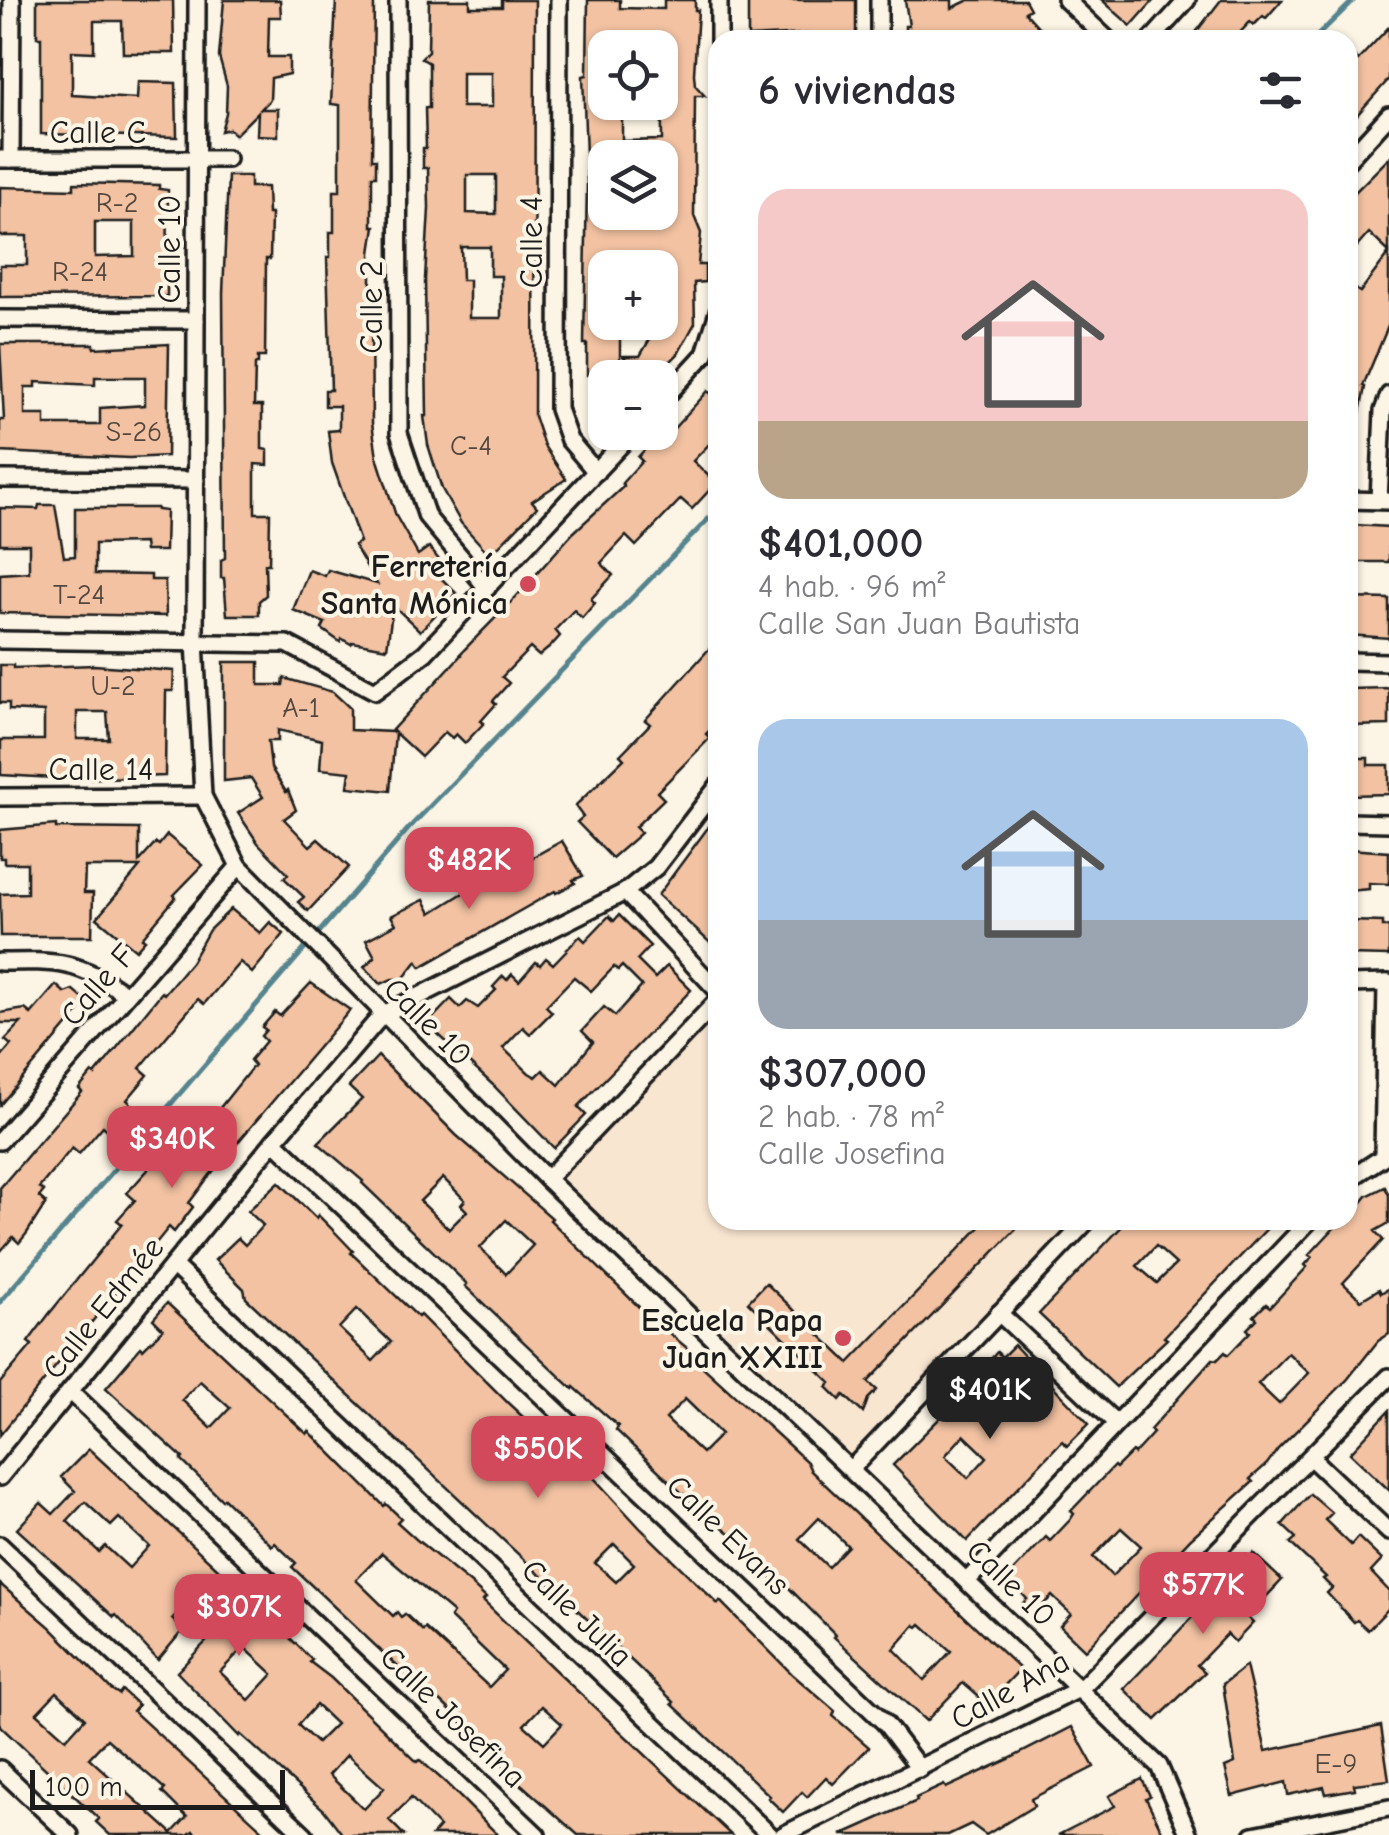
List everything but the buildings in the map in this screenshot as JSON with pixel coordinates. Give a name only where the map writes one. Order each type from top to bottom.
[{"type":"street","points":[[5,159],[12,0]]},
{"type":"street","name":"Calle 10","points":[[197,0],[195,642],[203,796],[239,866],[547,1179],[1159,1766],[1190,1835]]},
{"type":"street","name":"Calle 2","points":[[398,0],[399,433],[427,517],[487,588]]},
{"type":"street","name":"Calle 4","points":[[559,0],[558,409],[569,440],[596,472]]},
{"type":"street","points":[[719,0],[719,30]]},
{"type":"street","points":[[879,30],[880,0]]},
{"type":"street","points":[[1066,0],[1098,30]]},
{"type":"street","points":[[1159,30],[1187,0]]},
{"type":"street","points":[[1358,149],[1389,115]]},
{"type":"street","name":"Calle C","points":[[5,159],[227,159]]},
{"type":"street","points":[[0,318],[196,320]]},
{"type":"street","points":[[678,388],[708,363]]},
{"type":"street","points":[[1358,500],[1384,501],[1383,411],[1389,395]]},
{"type":"street","points":[[0,640],[287,644],[375,691],[425,654],[616,450]]},
{"type":"street","points":[[0,479],[196,480]]},
{"type":"street","points":[[1358,661],[1389,662]]},
{"type":"street","name":"Calle 14","points":[[0,797],[203,796]]},
{"type":"street","name":"Calle Edmée","points":[[0,1478],[274,1140],[382,1014],[626,892],[656,868],[708,799]]},
{"type":"street","points":[[1358,822],[1389,823]]},
{"type":"street","name":"Calle F","points":[[0,1141],[239,866]]},
{"type":"street","points":[[626,892],[708,980]]},
{"type":"street","points":[[0,962],[56,961],[96,972],[126,994]]},
{"type":"street","points":[[1358,984],[1387,983],[1386,1154],[1358,1173]]},
{"type":"street","points":[[547,1179],[708,1010]]},
{"type":"street","name":"Calle Evans","points":[[274,1140],[885,1723],[920,1769]]},
{"type":"street","points":[[851,1468],[1078,1230]]},
{"type":"street","points":[[968,1580],[1300,1230]]},
{"type":"street","name":"Calle Julia","points":[[173,1265],[770,1835]]},
{"type":"street","points":[[999,1313],[1116,1423]]},
{"type":"street","name":"Calle Ana","points":[[783,1835],[1082,1688],[1389,1378]]},
{"type":"street","name":"Calle Josefina","points":[[70,1391],[537,1835]]},
{"type":"street","points":[[1310,1456],[1389,1532]]},
{"type":"street","points":[[0,1545],[305,1835]]},
{"type":"street","points":[[0,1769],[70,1835]]},
{"type":"street","points":[[1253,1835],[1389,1808]]},
{"type":"shaded area","name":"Escuela Papa Juan XXIII","points":[[708,1024],[708,1230],[1063,1230],[848,1456],[561,1179]]},
{"type":"waterway","points":[[1323,30],[1354,0]]},
{"type":"waterway","points":[[0,1302],[409,828],[708,519]]},
{"type":"place","name":"Ferretería Santa Mónica","points":[[528,584]]},
{"type":"place","name":"Escuela Papa Juan XXIII","points":[[843,1338]]}]
